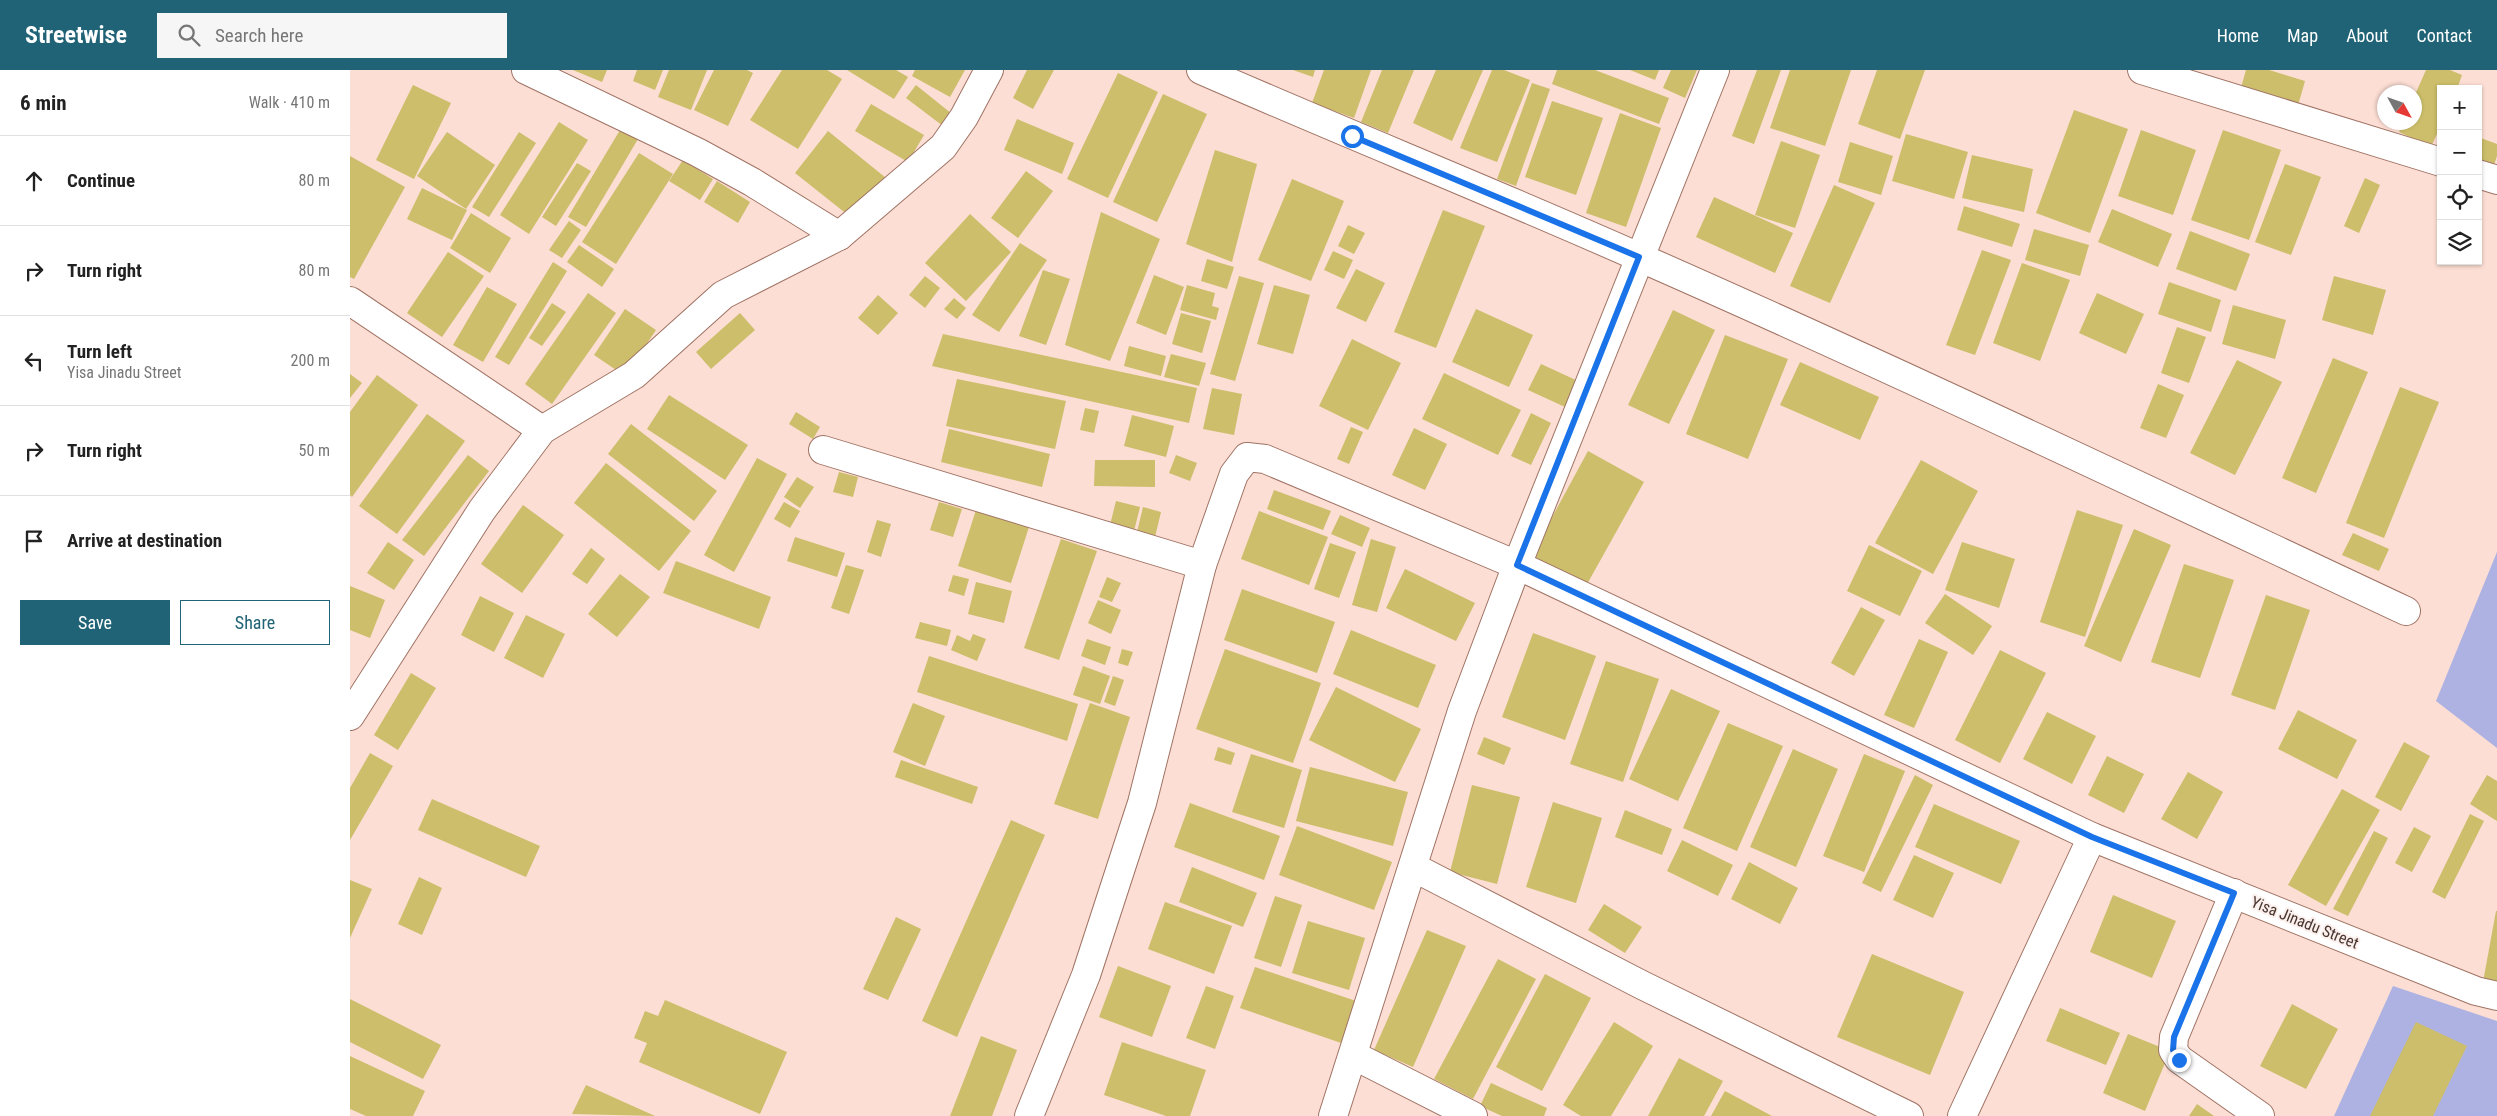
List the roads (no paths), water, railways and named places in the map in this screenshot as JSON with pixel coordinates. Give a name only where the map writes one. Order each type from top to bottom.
[{"type":"street","points":[[526,70],[697,152],[752,182],[839,236]]},
{"type":"street","points":[[350,716],[482,510],[542,430],[634,375],[723,295],[839,236],[943,146],[964,117],[989,70]]},
{"type":"street","points":[[1201,70],[1639,257],[1964,404],[2406,611]]},
{"type":"street","points":[[1333,1116],[1414,867],[1462,711],[1517,565],[1715,70]]},
{"type":"street","points":[[2142,70],[2437,161]]},
{"type":"street","points":[[2481,175],[2497,180]]},
{"type":"street","points":[[350,301],[542,430]]},
{"type":"street","points":[[823,450],[1202,565],[1142,803],[1086,975],[1029,1116]]},
{"type":"street","name":"Yisa Jinadu Street","points":[[1202,565],[1234,474],[1247,457],[1265,459],[1517,565],[2092,837],[2476,991],[2497,996]]},
{"type":"street","points":[[1962,1116],[2092,837]]},
{"type":"street","points":[[1414,867],[1642,985],[1909,1116]]},
{"type":"street","points":[[2234,893],[2174,1037],[2173,1050],[2179,1060],[2260,1116]]},
{"type":"street","points":[[1353,1055],[1473,1116]]}]
